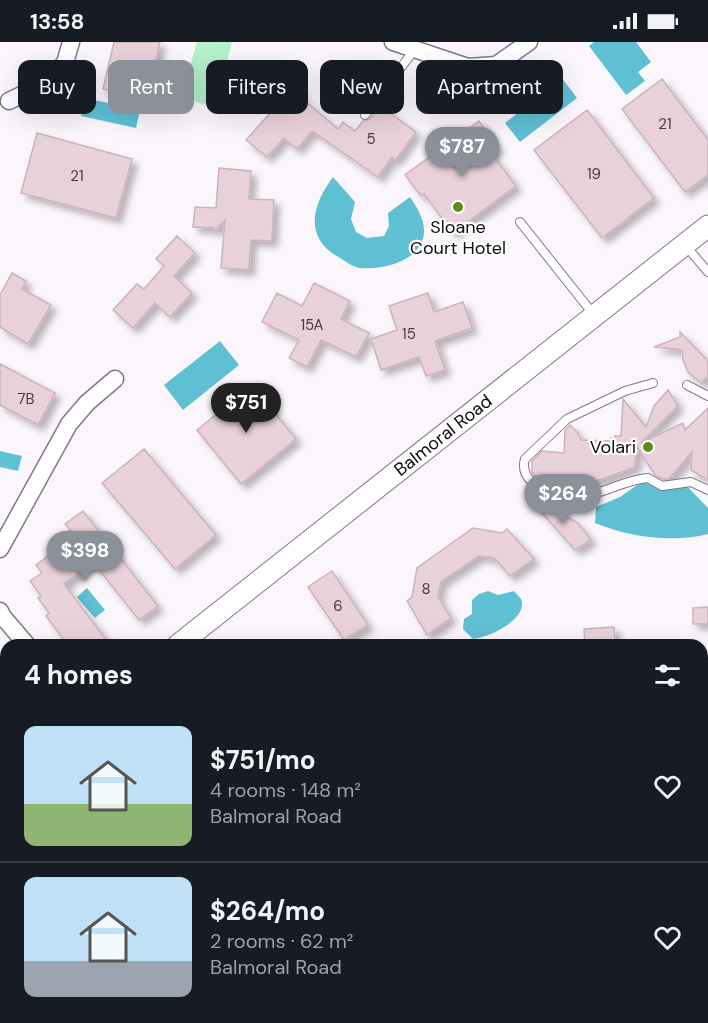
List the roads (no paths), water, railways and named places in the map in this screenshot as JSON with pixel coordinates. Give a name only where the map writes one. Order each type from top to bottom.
[{"type":"street","points":[[9,101],[44,84],[64,63],[72,42]]},
{"type":"street","points":[[393,42],[468,67],[496,65],[529,42]]},
{"type":"street","name":"Balmoral Road","points":[[185,639],[708,226]]},
{"type":"street","points":[[0,549],[69,424],[87,403],[115,380]]},
{"type":"street","points":[[0,611],[22,639]]},
{"type":"lane","points":[[404,64],[416,48]]},
{"type":"lane","points":[[520,222],[595,315]]},
{"type":"lane","points":[[685,244],[708,272]]},
{"type":"lane","points":[[653,383],[625,391],[567,419],[525,459],[523,465],[527,478],[546,492],[572,498],[648,478],[662,486],[692,482],[708,490]]},
{"type":"lane","points":[[687,385],[708,396]]},
{"type":"water","points":[[594,42],[636,42],[651,62],[638,72],[645,81],[626,95],[589,46]]},
{"type":"water","points":[[563,79],[577,98],[563,109]]},
{"type":"water","points":[[96,100],[108,103],[108,114],[139,114],[136,128],[81,116],[81,114],[96,114]]},
{"type":"water","points":[[516,114],[556,114],[520,142],[505,123]]},
{"type":"water","points":[[333,177],[355,202],[351,219],[356,232],[367,238],[384,236],[389,226],[388,213],[410,197],[424,226],[423,240],[418,249],[411,256],[391,265],[370,268],[353,265],[328,250],[320,241],[315,220],[320,199]]},
{"type":"water","points":[[220,341],[239,365],[183,410],[164,385]]},
{"type":"water","points":[[0,451],[22,456],[18,471],[0,467]]},
{"type":"water","points":[[643,481],[662,487],[684,483],[708,508],[708,534],[680,538],[651,537],[622,532],[595,523],[596,507],[620,497]]},
{"type":"water","points":[[87,588],[105,610],[95,618],[77,597]]},
{"type":"water","points":[[488,591],[498,595],[514,591],[521,599],[522,606],[519,614],[506,626],[473,639],[463,629],[464,619],[472,614],[472,600]]},
{"type":"place","name":"Sloane Court Hotel","points":[[458,207]]},
{"type":"place","name":"Volari","points":[[648,447]]}]
